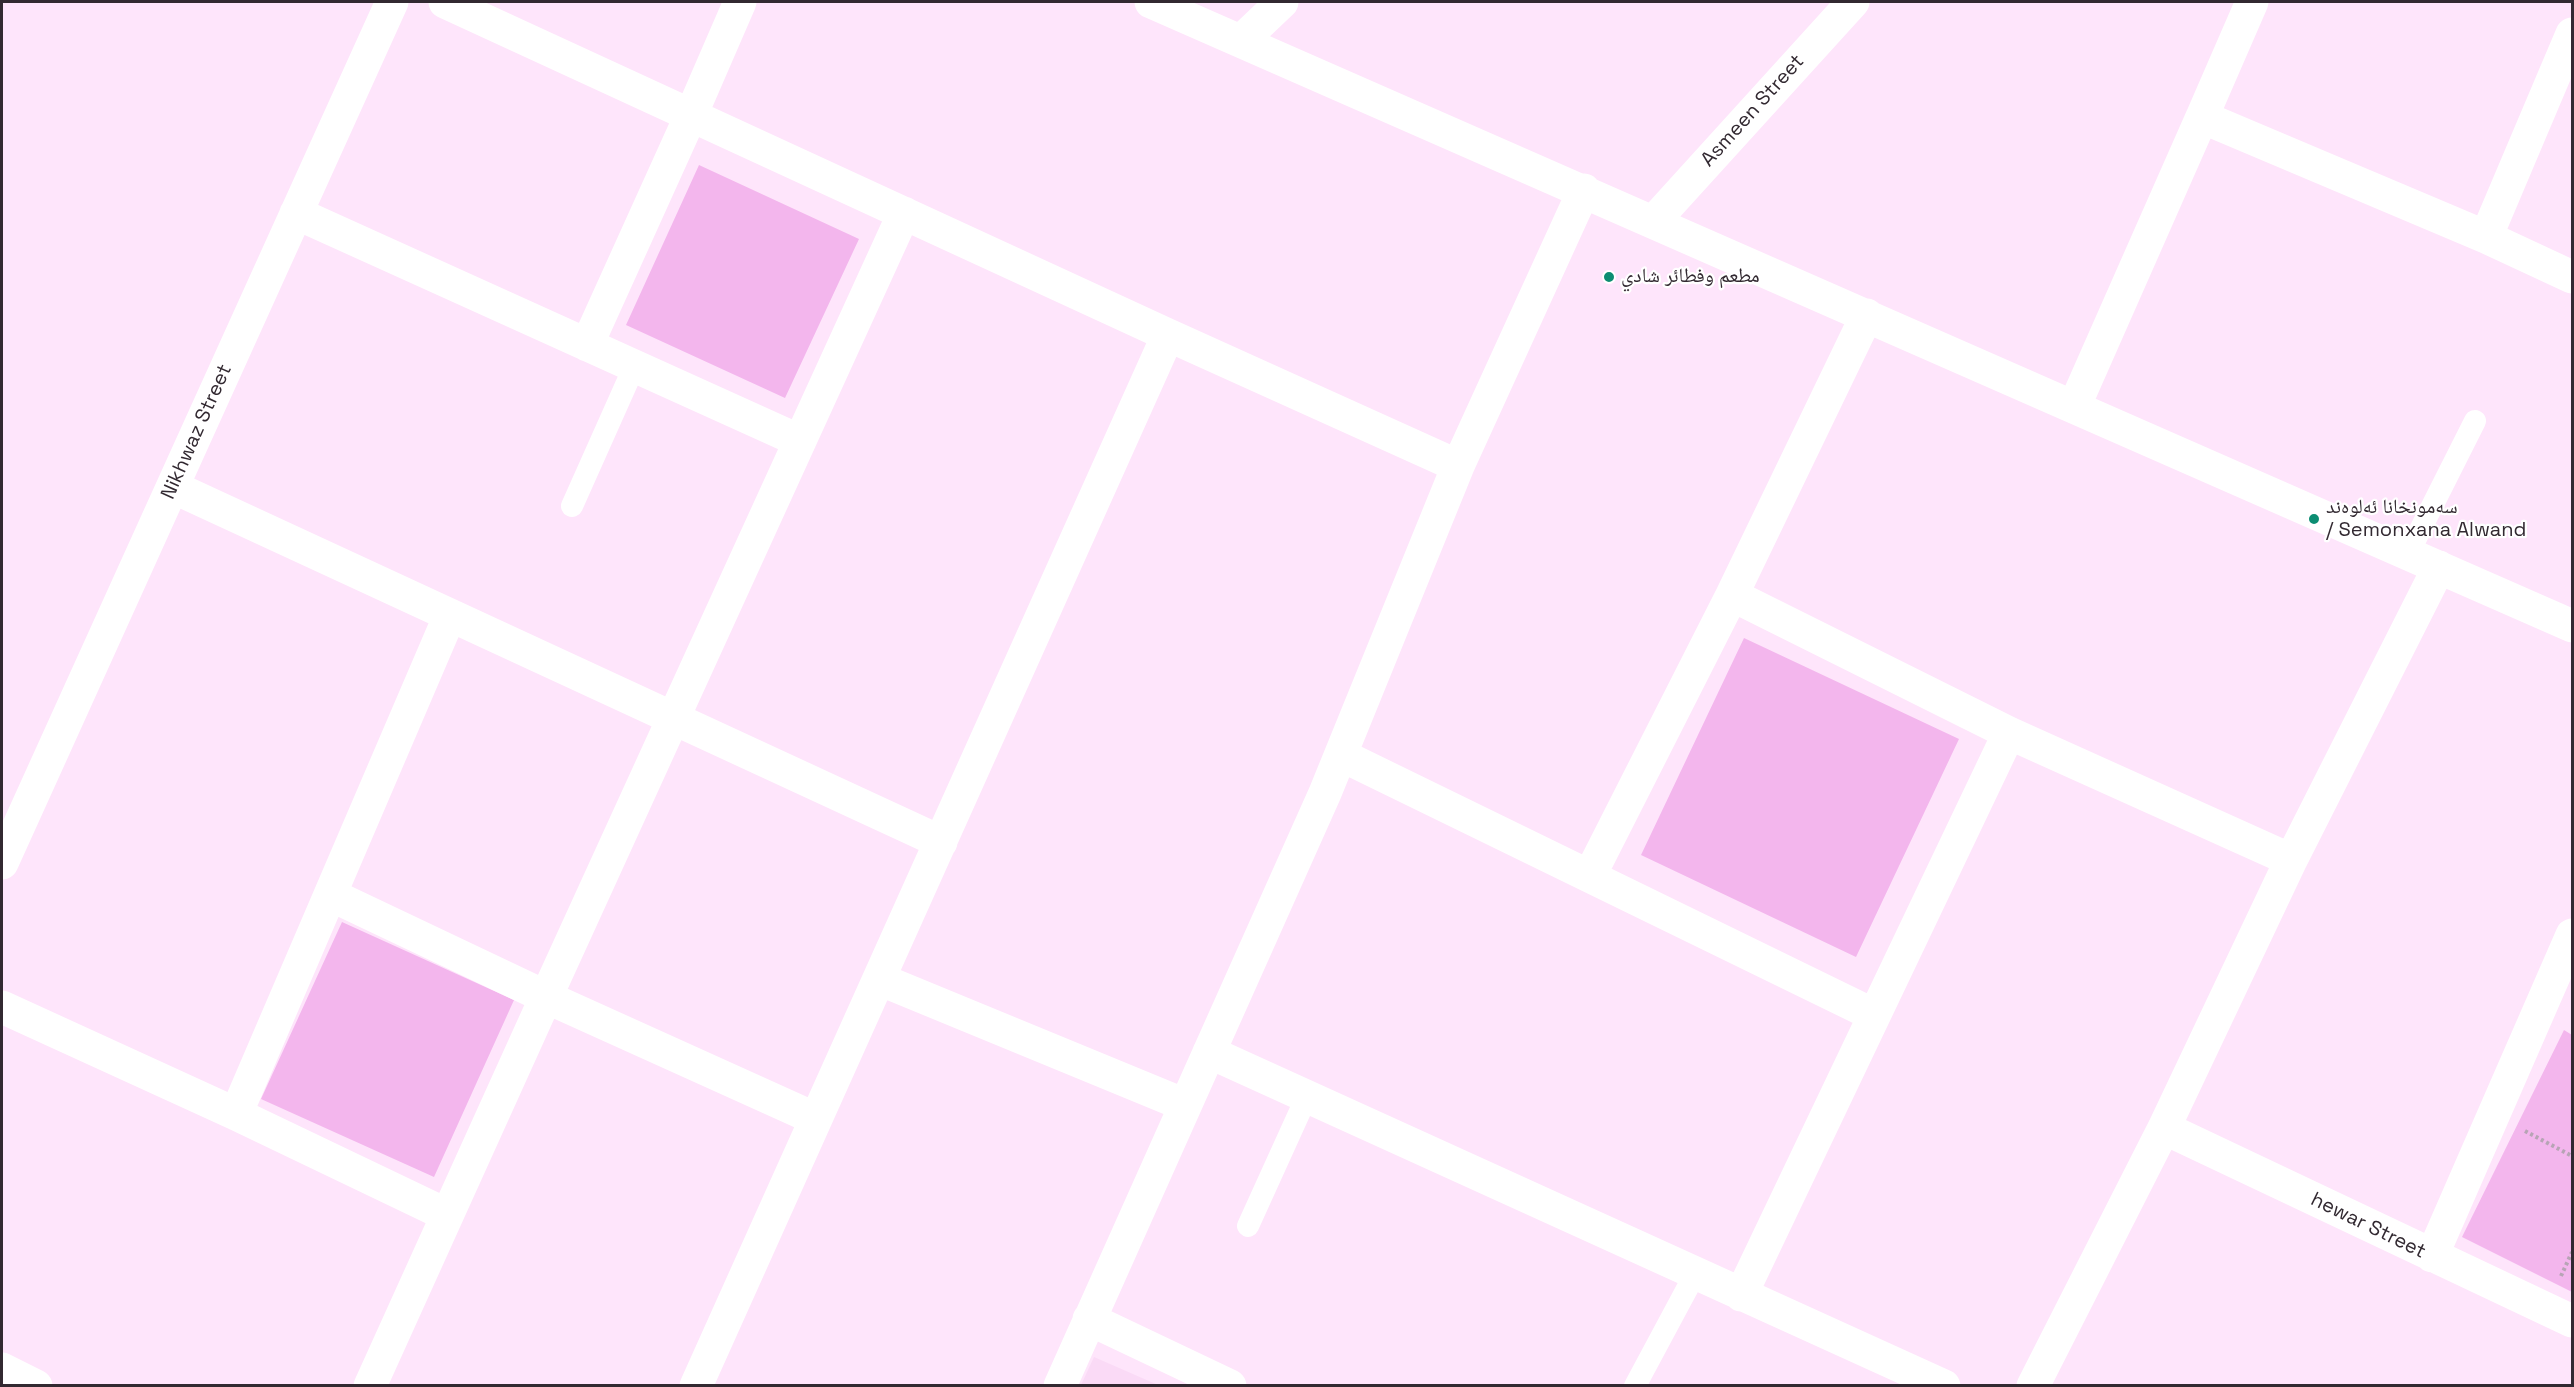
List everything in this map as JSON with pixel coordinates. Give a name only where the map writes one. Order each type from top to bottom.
[{"type":"street","name":"Nikhwaz Street","points":[[2,863],[392,2]]},
{"type":"street","points":[[445,2],[1458,466]]},
{"type":"street","points":[[587,345],[740,2]]},
{"type":"street","points":[[1151,2],[1584,190],[2572,626]]},
{"type":"street","points":[[1241,41],[1282,2]]},
{"type":"street","name":"Asmeen Street","points":[[1654,221],[1853,2]]},
{"type":"street","points":[[2074,407],[2252,2]]},
{"type":"street","points":[[2486,237],[2572,34]]},
{"type":"street","points":[[2202,117],[2486,237],[2572,277]]},
{"type":"street","points":[[1060,1386],[1341,755],[1458,466],[1584,190]]},
{"type":"street","points":[[296,213],[800,441]]},
{"type":"street","points":[[370,1386],[904,213]]},
{"type":"street","points":[[1590,875],[1732,595],[1867,315]]},
{"type":"street","points":[[696,1386],[1168,335]]},
{"type":"street","points":[[172,487],[941,842]]},
{"type":"street","points":[[2033,1386],[2164,1128],[2291,860],[2439,567]]},
{"type":"street","points":[[1732,595],[2008,734],[2291,860]]},
{"type":"street","points":[[236,1114],[450,615]]},
{"type":"street","points":[[1742,1295],[2008,734]]},
{"type":"street","points":[[1341,755],[1874,1015]]},
{"type":"street","points":[[331,895],[546,997],[816,1119]]},
{"type":"street","points":[[2432,1256],[2562,986],[2572,935]]},
{"type":"street","points":[[879,979],[1185,1104]]},
{"type":"street","points":[[2,1007],[236,1114],[447,1215]]},
{"type":"street","points":[[1209,1052],[1742,1295],[1902,1376],[1944,1386]]},
{"type":"street","name":"hewar Street","points":[[2164,1128],[2572,1321]]},
{"type":"street","points":[[1089,1319],[1230,1386]]},
{"type":"street","points":[[2,1369],[36,1386]]},
{"type":"lane","points":[[572,506],[634,367]]},
{"type":"lane","points":[[2408,554],[2475,421]]},
{"type":"lane","points":[[1248,1226],[1307,1096]]},
{"type":"lane","points":[[1635,1386],[1695,1274]]},
{"type":"path","points":[[2520,1128],[2572,1156]]},
{"type":"shaded area","points":[[699,165],[859,239],[785,398],[626,325]]},
{"type":"shaded area","points":[[1744,638],[1959,739],[1856,957],[1641,855]]},
{"type":"shaded area","points":[[342,922],[514,1000],[434,1177],[261,1099]]},
{"type":"shaded area","points":[[2564,1030],[2572,1035],[2572,1292],[2462,1237]]},
{"type":"shaded area","points":[[1094,1357],[1158,1385],[1081,1385]]},
{"type":"place","name":"مطعم وفطائر شادي","points":[[1609,277]]},
{"type":"place","name":"سەمونخانا ئەلوەند / Semonxana Alwand","points":[[2314,519]]}]
